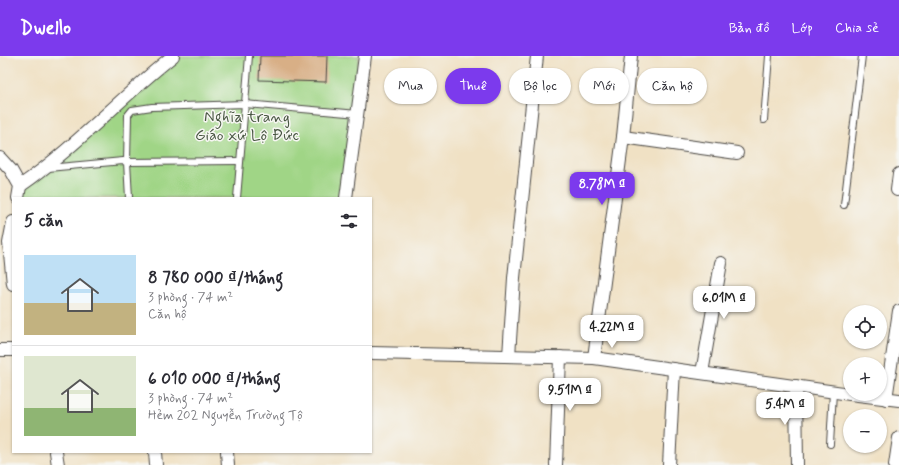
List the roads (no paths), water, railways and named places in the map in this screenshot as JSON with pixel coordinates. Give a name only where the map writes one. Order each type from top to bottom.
[{"type":"street","points":[[20,186],[45,169],[148,76],[173,56]]},
{"type":"street","points":[[346,197],[358,114],[364,56]]},
{"type":"street","points":[[509,356],[514,278],[537,56]]},
{"type":"street","points":[[594,358],[623,137],[631,56]]},
{"type":"street","points":[[623,137],[737,153]]},
{"type":"street","points":[[0,158],[11,170],[20,186],[18,197]]},
{"type":"street","points":[[897,190],[899,174]]},
{"type":"street","points":[[12,227],[9,243],[12,274]]},
{"type":"street","points":[[702,373],[721,263]]},
{"type":"street","points":[[887,392],[899,311]]},
{"type":"street","points":[[0,350],[12,350]]},
{"type":"street","points":[[372,353],[594,358],[843,393]]},
{"type":"street","points":[[556,465],[560,357]]},
{"type":"street","points":[[668,465],[674,369]]},
{"type":"street","points":[[796,386],[797,465]]},
{"type":"street","points":[[887,399],[899,400]]},
{"type":"street","points":[[895,465],[899,438]]},
{"type":"street","points":[[56,453],[58,465]]},
{"type":"street","points":[[154,453],[156,465]]},
{"type":"street","points":[[227,453],[228,465]]},
{"type":"lane","points":[[237,197],[249,56]]},
{"type":"lane","points":[[764,120],[769,56]]},
{"type":"lane","points":[[844,205],[862,56]]},
{"type":"lane","points":[[128,197],[128,115],[132,110],[152,107],[245,104],[358,114]]},
{"type":"lane","points":[[45,169],[123,161],[240,161]]},
{"type":"lane","points":[[830,444],[833,392]]},
{"type":"park label","name":"Nghĩa trang Giáo xứ Lộ Đức","points":[[247,126]]}]
